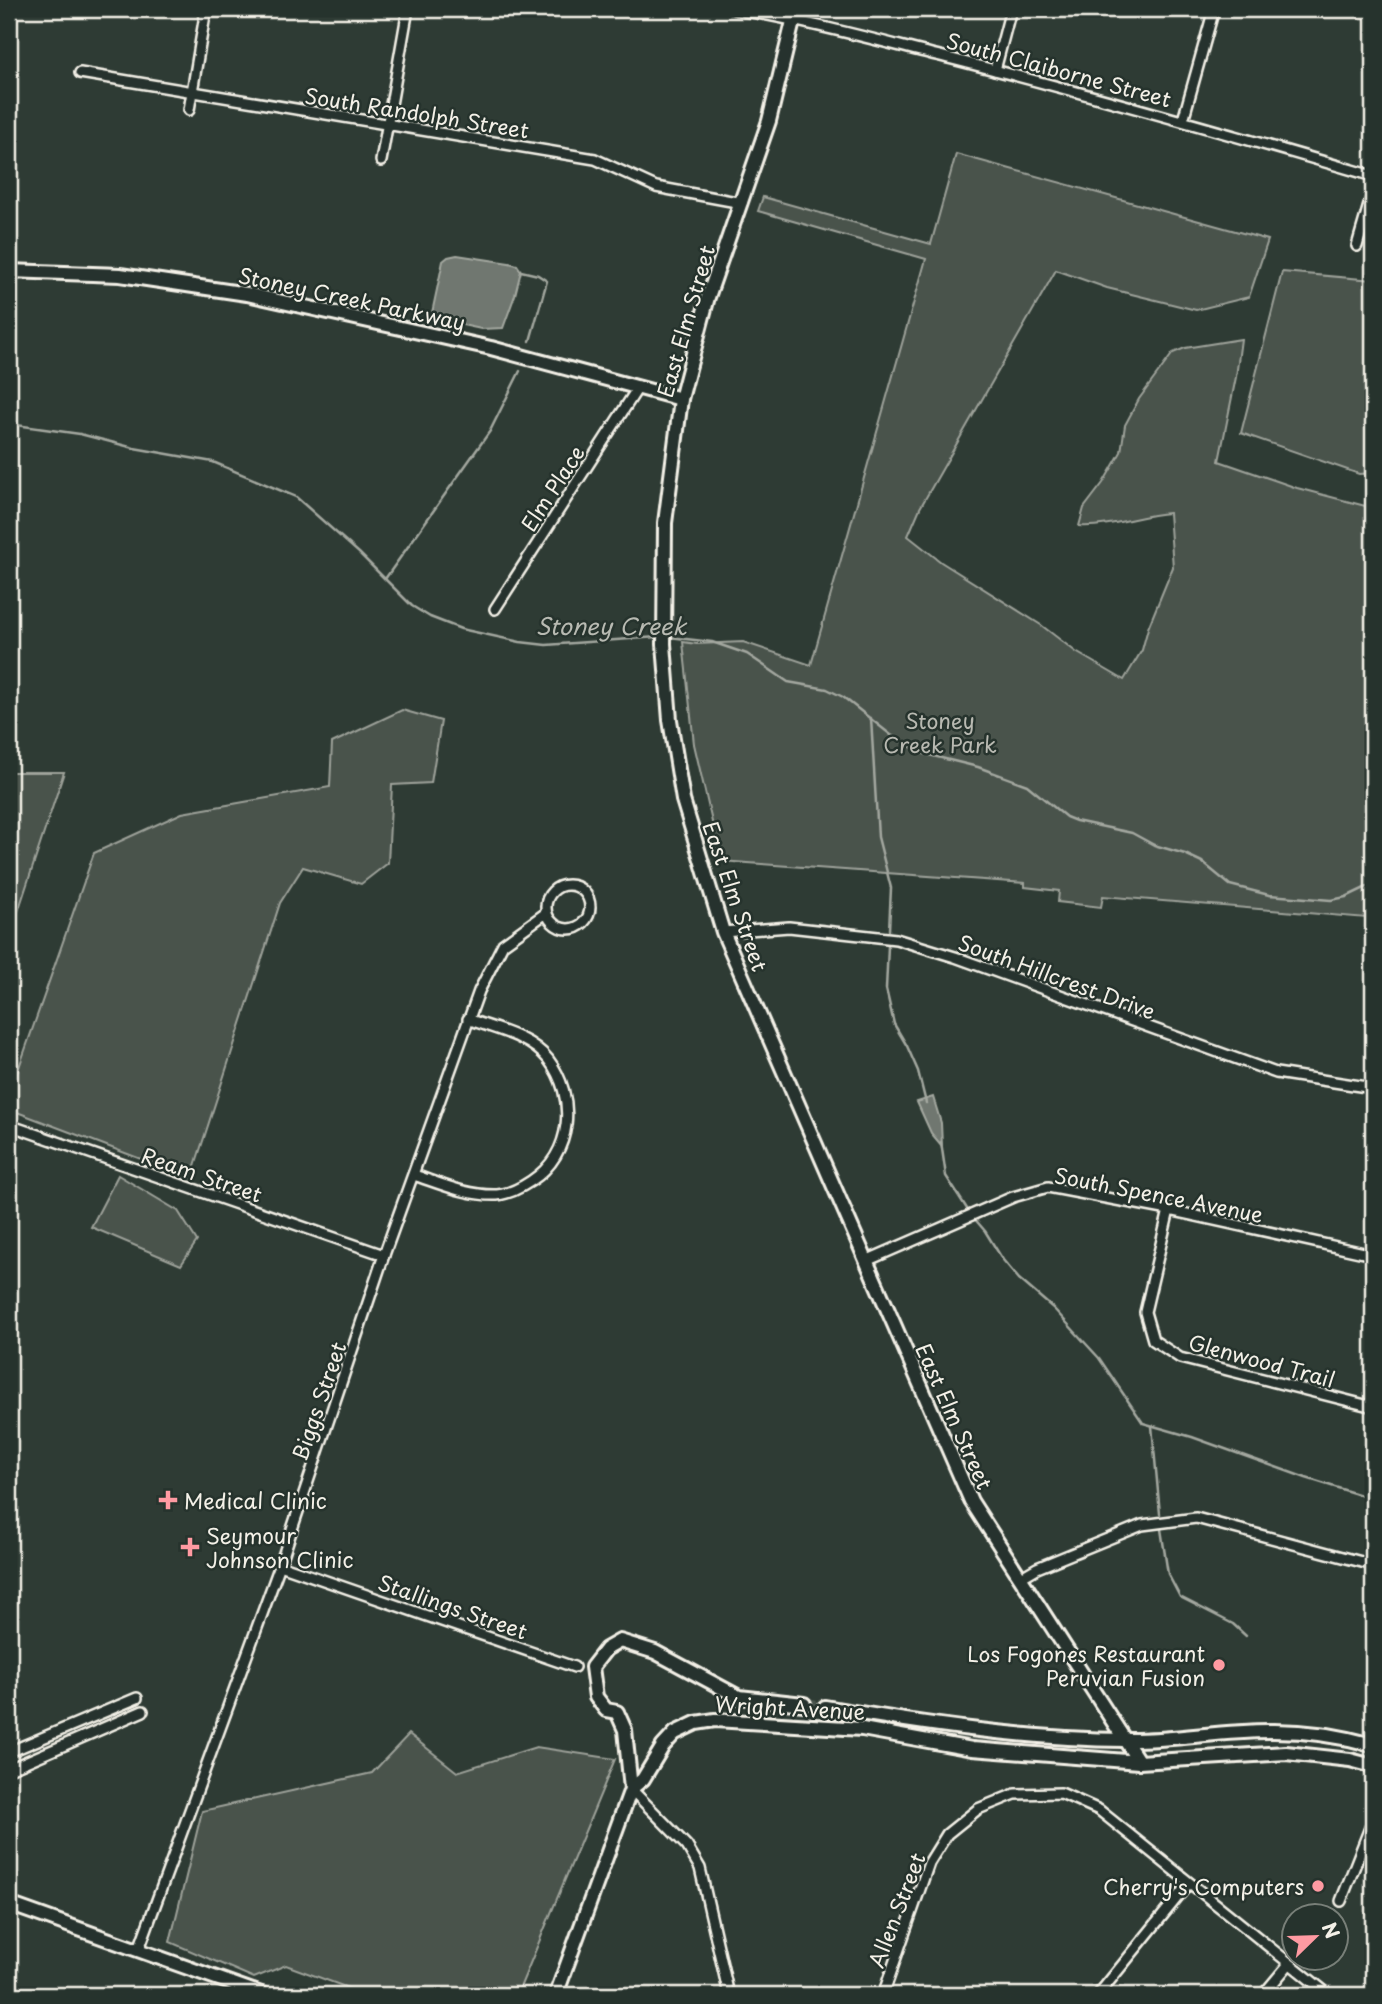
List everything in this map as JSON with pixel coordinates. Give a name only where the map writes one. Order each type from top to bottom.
[{"type":"street","points":[[190,110],[206,9]]},
{"type":"street","points":[[381,161],[408,9]]},
{"type":"street","name":"South Claiborne Street","points":[[734,9],[795,14],[1183,120],[1373,176]]},
{"type":"street","points":[[995,70],[1011,9]]},
{"type":"street","points":[[1183,120],[1214,9]]},
{"type":"street","name":"East Elm Street","points":[[795,14],[769,121],[708,297],[681,399],[665,523],[664,644],[670,720],[683,800],[723,932],[971,1501],[1139,1762]]},
{"type":"street","name":"South Randolph Street","points":[[80,73],[595,159],[656,187],[742,203]]},
{"type":"street","points":[[1357,246],[1373,191]]},
{"type":"street","name":"Stoney Creek Parkway","points":[[9,271],[120,275],[247,294],[491,348],[681,399]]},
{"type":"street","name":"Elm Place","points":[[495,609],[639,386]]},
{"type":"street","points":[[563,885],[579,887],[589,898],[590,914],[583,924],[568,930],[557,926],[546,913],[547,899],[551,891],[563,885]]},
{"type":"street","name":"Biggs Street","points":[[139,1949],[280,1565],[384,1255],[479,991],[503,944],[546,913]]},
{"type":"street","name":"South Hillcrest Drive","points":[[723,932],[789,927],[895,939],[955,957],[1276,1073],[1373,1088]]},
{"type":"street","points":[[414,1175],[475,1194],[500,1195],[522,1187],[543,1173],[557,1154],[566,1132],[568,1108],[561,1081],[547,1058],[527,1041],[468,1019]]},
{"type":"street","name":"Ream Street","points":[[9,1125],[384,1255]]},
{"type":"street","name":"South Spence Avenue","points":[[866,1261],[1013,1197],[1048,1187],[1169,1210],[1373,1255]]},
{"type":"street","name":"Glenwood Trail","points":[[1169,1210],[1145,1312],[1153,1340],[1180,1358],[1373,1407]]},
{"type":"street","points":[[1020,1578],[1037,1568],[1142,1525],[1196,1518],[1373,1565]]},
{"type":"street","name":"Stallings Street","points":[[280,1565],[575,1667]]},
{"type":"street","name":"Wright Avenue","points":[[631,1789],[625,1730],[617,1712],[606,1710],[596,1697],[592,1667],[606,1649],[620,1641],[654,1652],[739,1697],[804,1704]]},
{"type":"street","points":[[9,1752],[137,1698]]},
{"type":"street","name":"Wright Avenue","points":[[825,1707],[943,1726],[1126,1740],[1273,1731],[1345,1738],[1373,1745]]},
{"type":"street","points":[[9,1769],[143,1712]]},
{"type":"street","name":"Wright Avenue","points":[[631,1789],[643,1779],[663,1746],[676,1733],[696,1723],[715,1720],[862,1729],[972,1749],[1139,1762],[1286,1753],[1350,1759],[1373,1766]]},
{"type":"street","points":[[556,1995],[631,1789],[687,1846],[700,1868],[729,1995]]},
{"type":"street","name":"Allen Street","points":[[883,1995],[929,1863],[947,1834],[978,1809],[1015,1794],[1061,1793],[1099,1810],[1189,1883]]},
{"type":"street","points":[[1341,1901],[1373,1820]]},
{"type":"street","points":[[1098,1995],[1189,1883],[1280,1957]]},
{"type":"street","points":[[9,1904],[264,1995]]},
{"type":"street","points":[[1263,1995],[1282,1972]]},
{"type":"street","points":[[1299,1972],[1329,1995]]},
{"type":"green space","name":"Stoney Creek Park","points":[[956,154],[1268,240],[1249,297],[1196,310],[1107,288],[1056,270],[920,508],[908,536],[941,562],[1041,625],[1076,652],[1124,680],[1142,650],[1173,567],[1169,513],[1102,525],[1079,526],[1084,508],[1121,452],[1125,425],[1139,399],[1173,353],[1185,348],[1241,339],[1219,461],[1297,488],[1373,508],[1373,893],[1367,918],[1103,896],[1101,907],[1058,902],[1059,891],[1025,887],[1025,883],[721,861],[694,744],[683,642],[743,642],[811,665],[926,259],[758,211],[763,197],[931,244]]},
{"type":"green space","points":[[1282,272],[1373,280],[1373,473],[1359,474],[1241,433]]},
{"type":"green space","points":[[402,710],[441,721],[431,783],[392,785],[388,863],[361,884],[303,867],[280,903],[191,1178],[9,1109],[9,1096],[94,853],[182,813],[330,787],[332,743]]},
{"type":"green space","points":[[9,772],[64,772],[9,939]]},
{"type":"green space","points":[[118,1175],[178,1211],[197,1241],[181,1265],[91,1227]]},
{"type":"green space","points":[[409,1734],[457,1772],[536,1747],[615,1759],[517,1995],[367,1995],[286,1965],[254,1978],[170,1942],[202,1811],[372,1773]]},
{"type":"shaded area","points":[[457,255],[517,265],[521,271],[503,328],[481,329],[434,319],[432,313],[443,261]]},
{"type":"shaded area","points":[[933,1097],[941,1123],[942,1146],[931,1133],[917,1102]]},
{"type":"waterway","points":[[521,271],[538,275],[547,281],[530,341]]},
{"type":"waterway","points":[[385,579],[490,431],[520,371]]},
{"type":"waterway","name":"Stoney Creek","points":[[9,424],[80,434],[134,448],[213,462],[296,497],[359,553],[412,606],[430,617],[461,629],[546,645],[658,637]]},
{"type":"waterway","name":"Stoney Creek","points":[[669,637],[712,642],[747,654],[788,682],[827,689],[843,697],[891,735],[921,753],[978,767],[1027,785],[1066,817],[1132,833],[1154,845],[1185,854],[1202,862],[1230,885],[1269,895],[1331,900],[1346,897],[1373,884]]},
{"type":"waterway","points":[[871,718],[878,837],[891,888],[889,930]]},
{"type":"waterway","points":[[888,946],[886,989],[894,1024],[918,1071],[926,1103]]},
{"type":"waterway","points":[[941,1142],[946,1176],[969,1212]]},
{"type":"waterway","points":[[973,1217],[1019,1279],[1054,1309],[1099,1358],[1143,1423],[1373,1499]]},
{"type":"waterway","points":[[1152,1426],[1160,1514]]},
{"type":"waterway","points":[[1161,1529],[1168,1574],[1180,1597],[1233,1624],[1246,1636]]},
{"type":"tunnel","points":[[804,1704],[825,1707]]},
{"type":"place","name":"Medical Clinic","points":[[168,1500]]},
{"type":"place","name":"Seymour Johnson Clinic","points":[[190,1547]]},
{"type":"place","name":"Los Fogones Restaurant Peruvian Fusion","points":[[1219,1665]]},
{"type":"place","name":"Cherry's Computers","points":[[1318,1886]]}]
